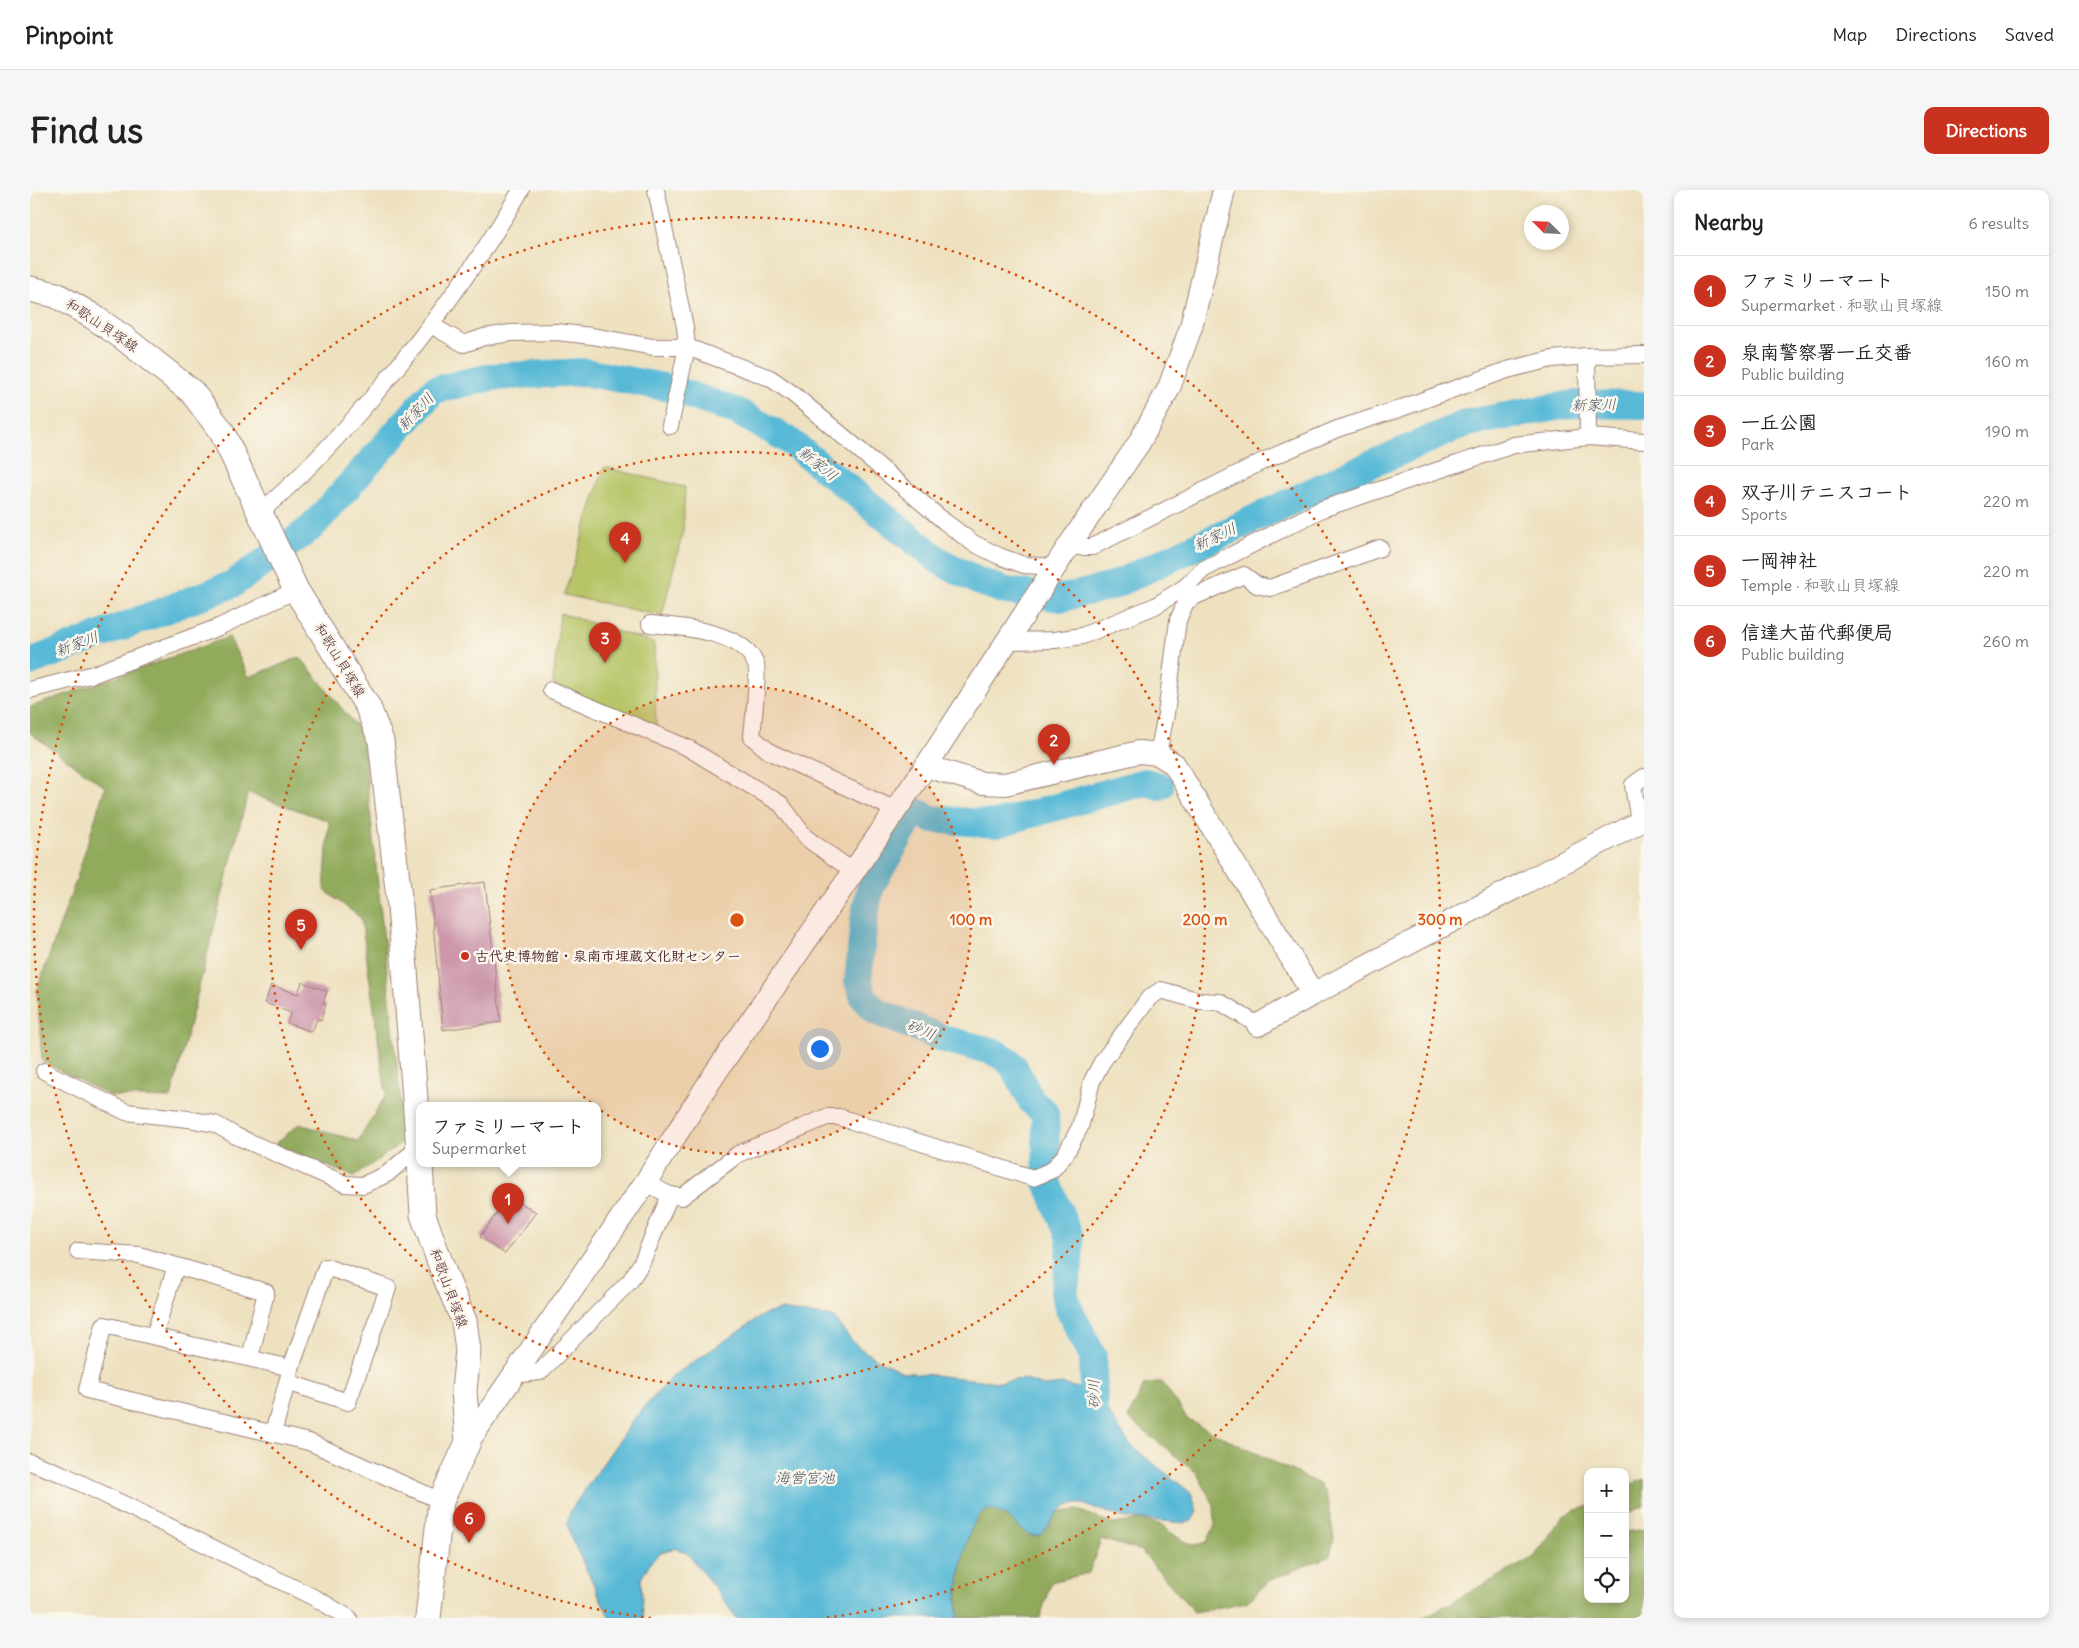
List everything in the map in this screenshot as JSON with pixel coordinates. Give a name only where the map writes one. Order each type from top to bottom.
[{"type":"main road","name":"和歌山貝塚線","points":[[30,289],[56,295],[92,316],[124,338],[192,392],[222,432],[293,583],[368,707],[381,741],[400,906],[416,1111]]},
{"type":"main road","name":"和歌山貝塚線","points":[[420,1167],[423,1215],[464,1321],[468,1350],[464,1391],[468,1442],[441,1501],[428,1618]]},
{"type":"street","points":[[260,516],[346,428],[401,364],[458,288],[521,190]]},
{"type":"street","points":[[656,190],[685,327],[687,347],[670,426]]},
{"type":"street","points":[[468,1442],[645,1182],[716,1072],[926,766],[1068,547],[1139,443],[1169,388],[1191,327],[1224,190]]},
{"type":"street","points":[[430,324],[464,344],[484,337],[511,333],[556,332],[592,336],[653,348],[687,347],[770,378],[793,394],[945,522],[974,543],[999,556],[1024,565],[1055,567]]},
{"type":"street","points":[[1068,547],[1092,547],[1263,461],[1337,429],[1507,370],[1552,359],[1644,355]]},
{"type":"street","points":[[1587,356],[1588,437]]},
{"type":"street","points":[[1008,641],[1055,640],[1082,636],[1146,609],[1185,587],[1204,569],[1322,509],[1514,445],[1588,437],[1644,441]]},
{"type":"street","points":[[1158,754],[1166,714],[1178,620],[1186,602],[1244,575],[1257,585],[1270,588],[1380,548]]},
{"type":"street","points":[[30,690],[94,674],[219,627],[293,583]]},
{"type":"street","points":[[650,624],[699,630],[744,646],[756,665],[752,737],[770,752],[896,810]]},
{"type":"street","points":[[551,690],[688,748],[781,804],[805,836],[854,872]]},
{"type":"street","points":[[926,766],[982,783],[1005,784],[1139,752],[1158,754],[1174,764],[1313,994]]},
{"type":"street","points":[[645,1182],[670,1195],[682,1197],[738,1154],[827,1118],[840,1117],[1033,1178],[1046,1173],[1065,1155],[1080,1127],[1092,1080],[1102,1062],[1149,998],[1161,990],[1200,1001],[1220,1002],[1258,1025],[1313,994],[1642,821],[1632,785],[1644,778]]},
{"type":"street","points":[[44,1071],[126,1112],[215,1124],[236,1136],[345,1184],[363,1185],[379,1178],[416,1151]]},
{"type":"street","points":[[513,1375],[540,1372],[630,1281],[642,1262],[670,1195]]},
{"type":"street","points":[[78,1251],[139,1255],[266,1292],[250,1358]]},
{"type":"street","points":[[154,1336],[176,1266]]},
{"type":"street","points":[[273,1433],[289,1375],[326,1267],[388,1288],[348,1402],[289,1375],[250,1358],[104,1325],[87,1390],[309,1442],[327,1448],[441,1501]]},
{"type":"street","points":[[30,1462],[62,1474],[315,1598],[349,1618]]},
{"type":"green space","points":[[604,467],[685,487],[683,531],[662,616],[564,595]]},
{"type":"green space","points":[[560,613],[654,643],[656,727],[553,684]]},
{"type":"green space","points":[[229,637],[249,677],[300,657],[362,733],[405,1140],[354,1177],[275,1144],[299,1124],[358,1141],[386,1095],[361,918],[324,890],[329,821],[248,793],[171,1098],[110,1096],[42,1061],[37,990],[76,880],[105,787],[30,733],[30,707]]},
{"type":"green space","points":[[1162,1382],[1188,1420],[1319,1484],[1326,1494],[1334,1538],[1330,1556],[1270,1580],[1247,1602],[1194,1612],[1141,1551],[1101,1539],[1089,1573],[1051,1582],[1040,1618],[959,1618],[957,1599],[965,1547],[975,1521],[982,1513],[991,1510],[1007,1517],[1033,1536],[1041,1536],[1058,1512],[1078,1510],[1112,1524],[1142,1520],[1159,1524],[1183,1541],[1196,1545],[1207,1542],[1215,1525],[1214,1506],[1197,1473],[1128,1418],[1144,1385]]},
{"type":"green space","points":[[1644,1479],[1644,1506],[1629,1512],[1629,1485]]},
{"type":"green space","points":[[1584,1507],[1584,1603],[1629,1603],[1629,1531],[1644,1529],[1644,1618],[1423,1618],[1534,1557],[1563,1516]]},
{"type":"water","name":"海営宮池","points":[[780,1310],[833,1317],[851,1340],[860,1348],[876,1359],[903,1372],[999,1382],[1023,1379],[1044,1386],[1063,1384],[1082,1389],[1103,1404],[1130,1445],[1191,1493],[1197,1511],[1192,1521],[1185,1523],[1125,1518],[1079,1503],[1067,1505],[1058,1512],[1041,1536],[1030,1535],[997,1511],[991,1510],[982,1513],[975,1521],[965,1547],[957,1599],[959,1618],[736,1618],[687,1553],[676,1548],[661,1552],[650,1563],[641,1579],[643,1618],[610,1618],[571,1538],[567,1524],[570,1511],[636,1416],[674,1375],[763,1315]]},
{"type":"building","name":"古代史博物館・泉南市埋蔵文化財センター","points":[[485,882],[501,1022],[443,1030],[430,890]]},
{"type":"building","points":[[302,982],[327,991],[323,1003],[326,1004],[321,1020],[317,1019],[312,1032],[287,1023],[291,1013],[265,1003],[271,985],[298,994]]},
{"type":"building","points":[[509,1196],[536,1212],[505,1254],[480,1237]]},
{"type":"waterway","name":"新家川","points":[[30,662],[233,584],[311,528],[434,390],[491,377],[584,372],[669,388],[736,411],[787,439],[941,562],[978,581],[1006,591],[1062,598],[1112,586],[1353,472],[1467,423],[1573,404],[1644,405]]},
{"type":"waterway","name":"砂川","points":[[1094,1434],[1093,1357],[1069,1309],[1064,1292],[1069,1265],[1070,1238],[1047,1182],[1045,1112],[1032,1102],[1014,1067],[1005,1058],[992,1051],[947,1040],[877,1012],[864,998],[858,981],[864,919],[871,885],[915,811],[931,819],[996,824],[1145,782],[1160,786]]},
{"type":"place","name":"双子川テニスコート","points":[[625,563]]},
{"type":"place","name":"一丘公園","points":[[605,663]]},
{"type":"place","name":"泉南警察署一丘交番","points":[[1054,765]]},
{"type":"place","name":"一岡神社","points":[[301,950]]},
{"type":"place","name":"古代史博物館・泉南市埋蔵文化財センター","points":[[465,956]]},
{"type":"place","name":"ファミリーマート","points":[[508,1224]]},
{"type":"place","name":"信達大苗代郵便局","points":[[469,1543]]}]
